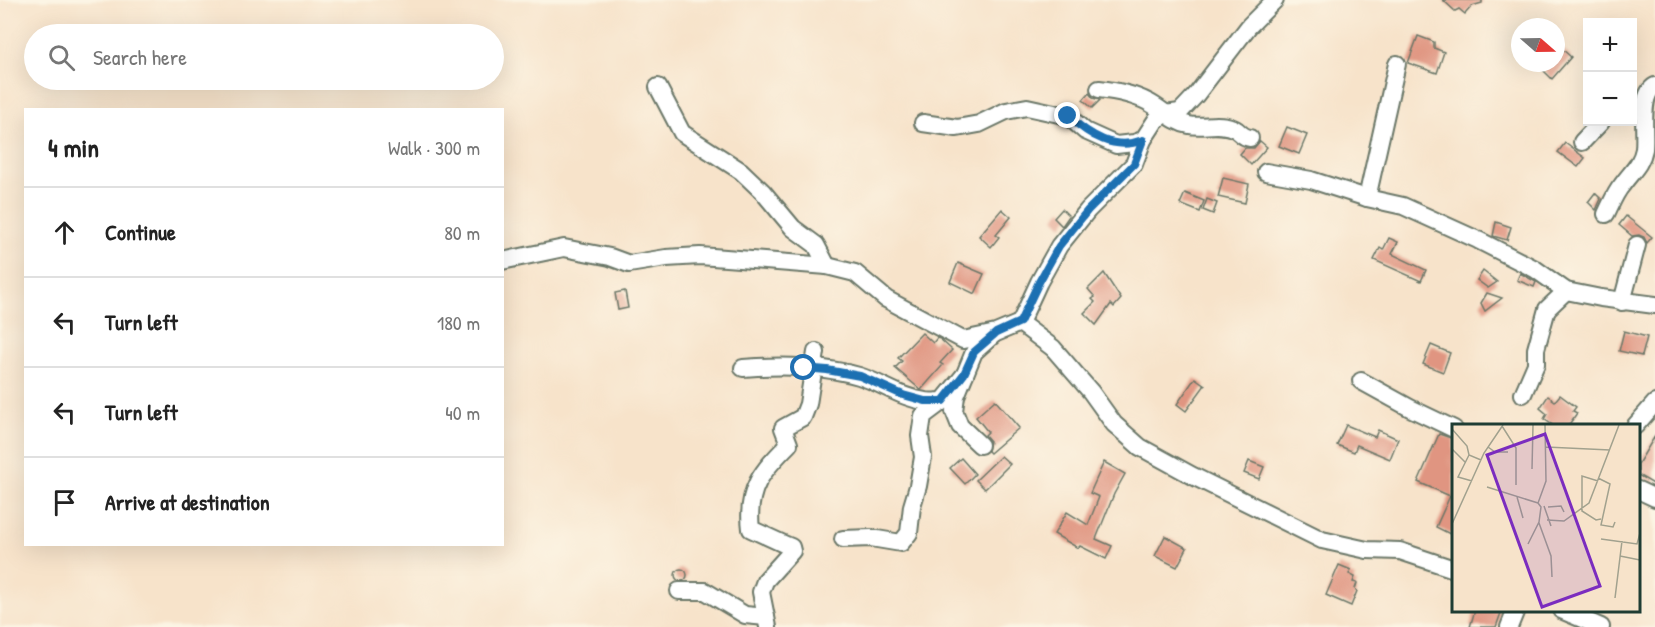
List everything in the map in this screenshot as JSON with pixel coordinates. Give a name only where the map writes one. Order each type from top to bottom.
[{"type":"street","points":[[504,261],[564,248],[610,257],[628,264],[700,256],[827,266],[855,273],[886,299],[963,340],[996,333],[1020,322],[1059,246],[1088,210],[1134,164],[1143,140],[1156,120],[1165,114],[1180,112],[1188,104],[1249,27],[1275,0]]},
{"type":"street","points":[[1367,198],[1397,64]]},
{"type":"street","points":[[658,87],[682,133],[741,171],[763,192],[792,228],[816,244],[827,266]]},
{"type":"street","points":[[1099,89],[1118,91],[1150,102],[1165,114],[1188,125],[1218,125],[1235,129],[1243,137],[1250,138]]},
{"type":"street","points":[[1606,214],[1622,184],[1642,159],[1646,130],[1644,96]]},
{"type":"street","points":[[923,123],[957,128],[979,124],[1006,111],[1027,107],[1068,116],[1085,131],[1116,145],[1143,140]]},
{"type":"street","points":[[1582,142],[1597,126]]},
{"type":"street","points":[[1266,172],[1311,180],[1367,198],[1403,206],[1535,269],[1566,291],[1622,302],[1655,305]]},
{"type":"street","points":[[1622,302],[1638,245]]},
{"type":"street","points":[[1523,394],[1536,364],[1536,349],[1547,309],[1566,291]]},
{"type":"street","points":[[1020,322],[1053,348],[1091,392],[1114,424],[1140,447],[1322,540],[1367,550],[1400,551],[1452,568]]},
{"type":"street","points":[[980,445],[960,426],[954,411],[956,396],[974,352],[996,333]]},
{"type":"street","points":[[743,368],[814,360],[860,376],[903,395],[925,401],[943,401]]},
{"type":"street","points":[[679,591],[705,591],[745,615],[767,622],[761,592],[765,581],[792,551],[791,547],[752,529],[750,504],[762,474],[789,444],[783,428],[803,417],[808,404],[814,360]]},
{"type":"street","points":[[843,539],[870,538],[901,543],[909,533],[912,506],[923,457],[920,435],[923,416],[943,401],[964,374]]},
{"type":"street","points":[[1361,381],[1452,428]]},
{"type":"street","points":[[1637,424],[1655,404]]},
{"type":"street","points":[[1640,491],[1655,498]]},
{"type":"street","points":[[1509,627],[1515,612]]},
{"type":"street","points":[[1566,612],[1601,627]]},
{"type":"building","points":[[1443,0],[1482,0],[1482,3],[1472,6],[1465,14],[1459,9],[1455,11]]},
{"type":"building","points":[[1418,36],[1434,42],[1434,48],[1444,52],[1437,73],[1408,63]]},
{"type":"building","points":[[1565,52],[1571,57],[1565,64]]},
{"type":"building","points":[[1545,72],[1558,72],[1552,79]]},
{"type":"building","points":[[1089,93],[1093,98],[1100,100],[1092,108],[1083,100]]},
{"type":"building","points":[[1287,127],[1307,135],[1299,154],[1279,146]]},
{"type":"building","points":[[1260,141],[1267,147],[1251,165],[1240,154],[1245,148],[1254,148]]},
{"type":"building","points":[[1565,143],[1585,158],[1578,167],[1558,152]]},
{"type":"building","points":[[1223,178],[1249,184],[1245,203],[1218,197]]},
{"type":"building","points":[[1185,193],[1204,201],[1200,212],[1180,204]]},
{"type":"building","points":[[1595,193],[1601,199],[1596,210],[1588,202]]},
{"type":"building","points":[[1207,199],[1217,203],[1213,214],[1203,210]]},
{"type":"building","points":[[1002,209],[1011,217],[996,235],[999,237],[991,247],[979,236]]},
{"type":"building","points":[[1062,209],[1069,216],[1062,226],[1054,218]]},
{"type":"building","points":[[1626,216],[1652,237],[1647,243],[1644,237],[1632,236],[1619,225]]},
{"type":"building","points":[[1496,222],[1511,227],[1507,240],[1493,236]]},
{"type":"building","points":[[1389,238],[1398,242],[1392,254],[1426,270],[1421,281],[1374,260],[1380,248],[1383,250]]},
{"type":"building","points":[[958,263],[984,274],[975,294],[950,282]]},
{"type":"building","points":[[1483,271],[1497,282],[1488,288],[1477,280]]},
{"type":"building","points":[[1104,273],[1121,299],[1114,307],[1111,304],[1096,325],[1084,313],[1095,302],[1092,299],[1095,297],[1088,289]]},
{"type":"building","points":[[1520,273],[1536,282],[1534,287],[1517,280]]},
{"type":"building","points":[[625,291],[628,308],[618,310],[615,293]]},
{"type":"building","points":[[1487,293],[1502,298],[1485,311],[1481,303]]},
{"type":"building","points":[[1624,331],[1647,337],[1642,356],[1619,351]]},
{"type":"building","points":[[922,333],[933,343],[937,338],[940,339],[952,350],[940,363],[943,365],[921,390],[895,368],[902,361],[898,358]]},
{"type":"building","points":[[1431,345],[1450,353],[1443,372],[1423,364]]},
{"type":"building","points":[[1195,378],[1205,385],[1186,411],[1177,404]]},
{"type":"building","points":[[1560,395],[1576,407],[1573,411],[1577,413],[1569,424],[1551,424],[1544,419],[1547,414],[1540,408],[1548,396],[1555,401]]},
{"type":"building","points":[[995,400],[1019,428],[990,453],[988,451],[990,441],[985,435],[988,432],[976,417]]},
{"type":"building","points":[[1346,425],[1375,437],[1378,430],[1398,439],[1390,459],[1357,445],[1354,452],[1337,445]]},
{"type":"building","points":[[1439,434],[1452,438],[1452,535],[1436,527],[1450,496],[1418,482]]},
{"type":"building","points":[[1655,436],[1655,485],[1640,476],[1640,461]]},
{"type":"building","points":[[1001,456],[1010,464],[985,489],[976,480]]},
{"type":"building","points":[[961,458],[975,474],[965,484],[950,468]]},
{"type":"building","points":[[1249,461],[1264,467],[1259,479],[1244,473]]},
{"type":"building","points":[[1104,462],[1125,474],[1114,494],[1096,539],[1112,546],[1106,559],[1080,546],[1078,548],[1054,534],[1067,512],[1088,525],[1099,497],[1090,493]]},
{"type":"building","points":[[1165,536],[1187,548],[1177,567],[1155,556]]},
{"type":"building","points":[[1339,565],[1351,570],[1349,574],[1355,577],[1353,582],[1357,583],[1355,589],[1357,591],[1351,606],[1326,595]]},
{"type":"building","points":[[683,569],[687,575],[683,581],[679,581],[675,573]]},
{"type":"building","points":[[1474,612],[1501,612],[1496,627],[1470,627]]},
{"type":"route","points":[[804,368],[860,376],[903,395],[925,401],[943,401],[964,374],[974,352],[996,333],[1020,322],[1039,282],[1071,229],[1134,164],[1143,140],[1116,145],[1085,131],[1068,116]]}]
